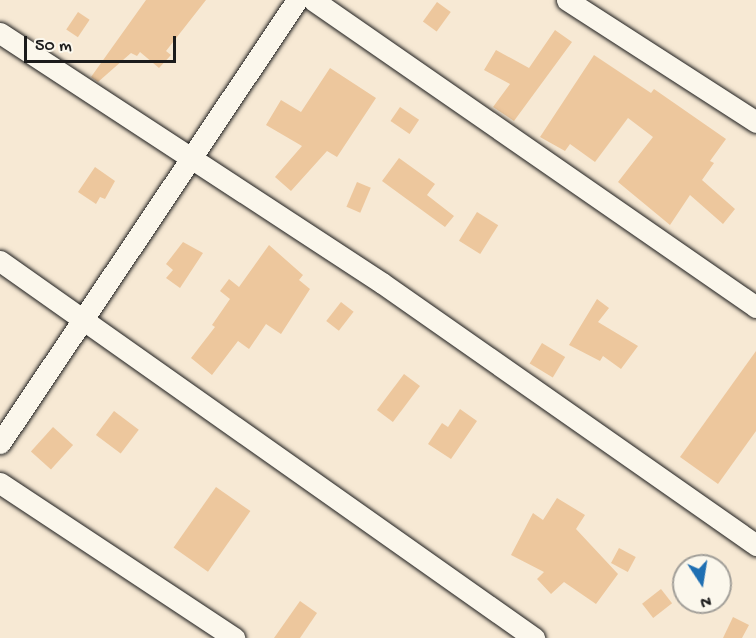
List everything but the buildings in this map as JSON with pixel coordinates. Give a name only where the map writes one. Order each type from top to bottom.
[{"type":"street","points":[[0,443],[297,0]]},
{"type":"street","points":[[313,0],[756,307]]},
{"type":"street","points":[[567,0],[756,122]]},
{"type":"street","points":[[0,33],[382,283],[756,545]]},
{"type":"street","points":[[0,261],[534,638]]},
{"type":"street","points":[[0,483],[234,638]]}]
